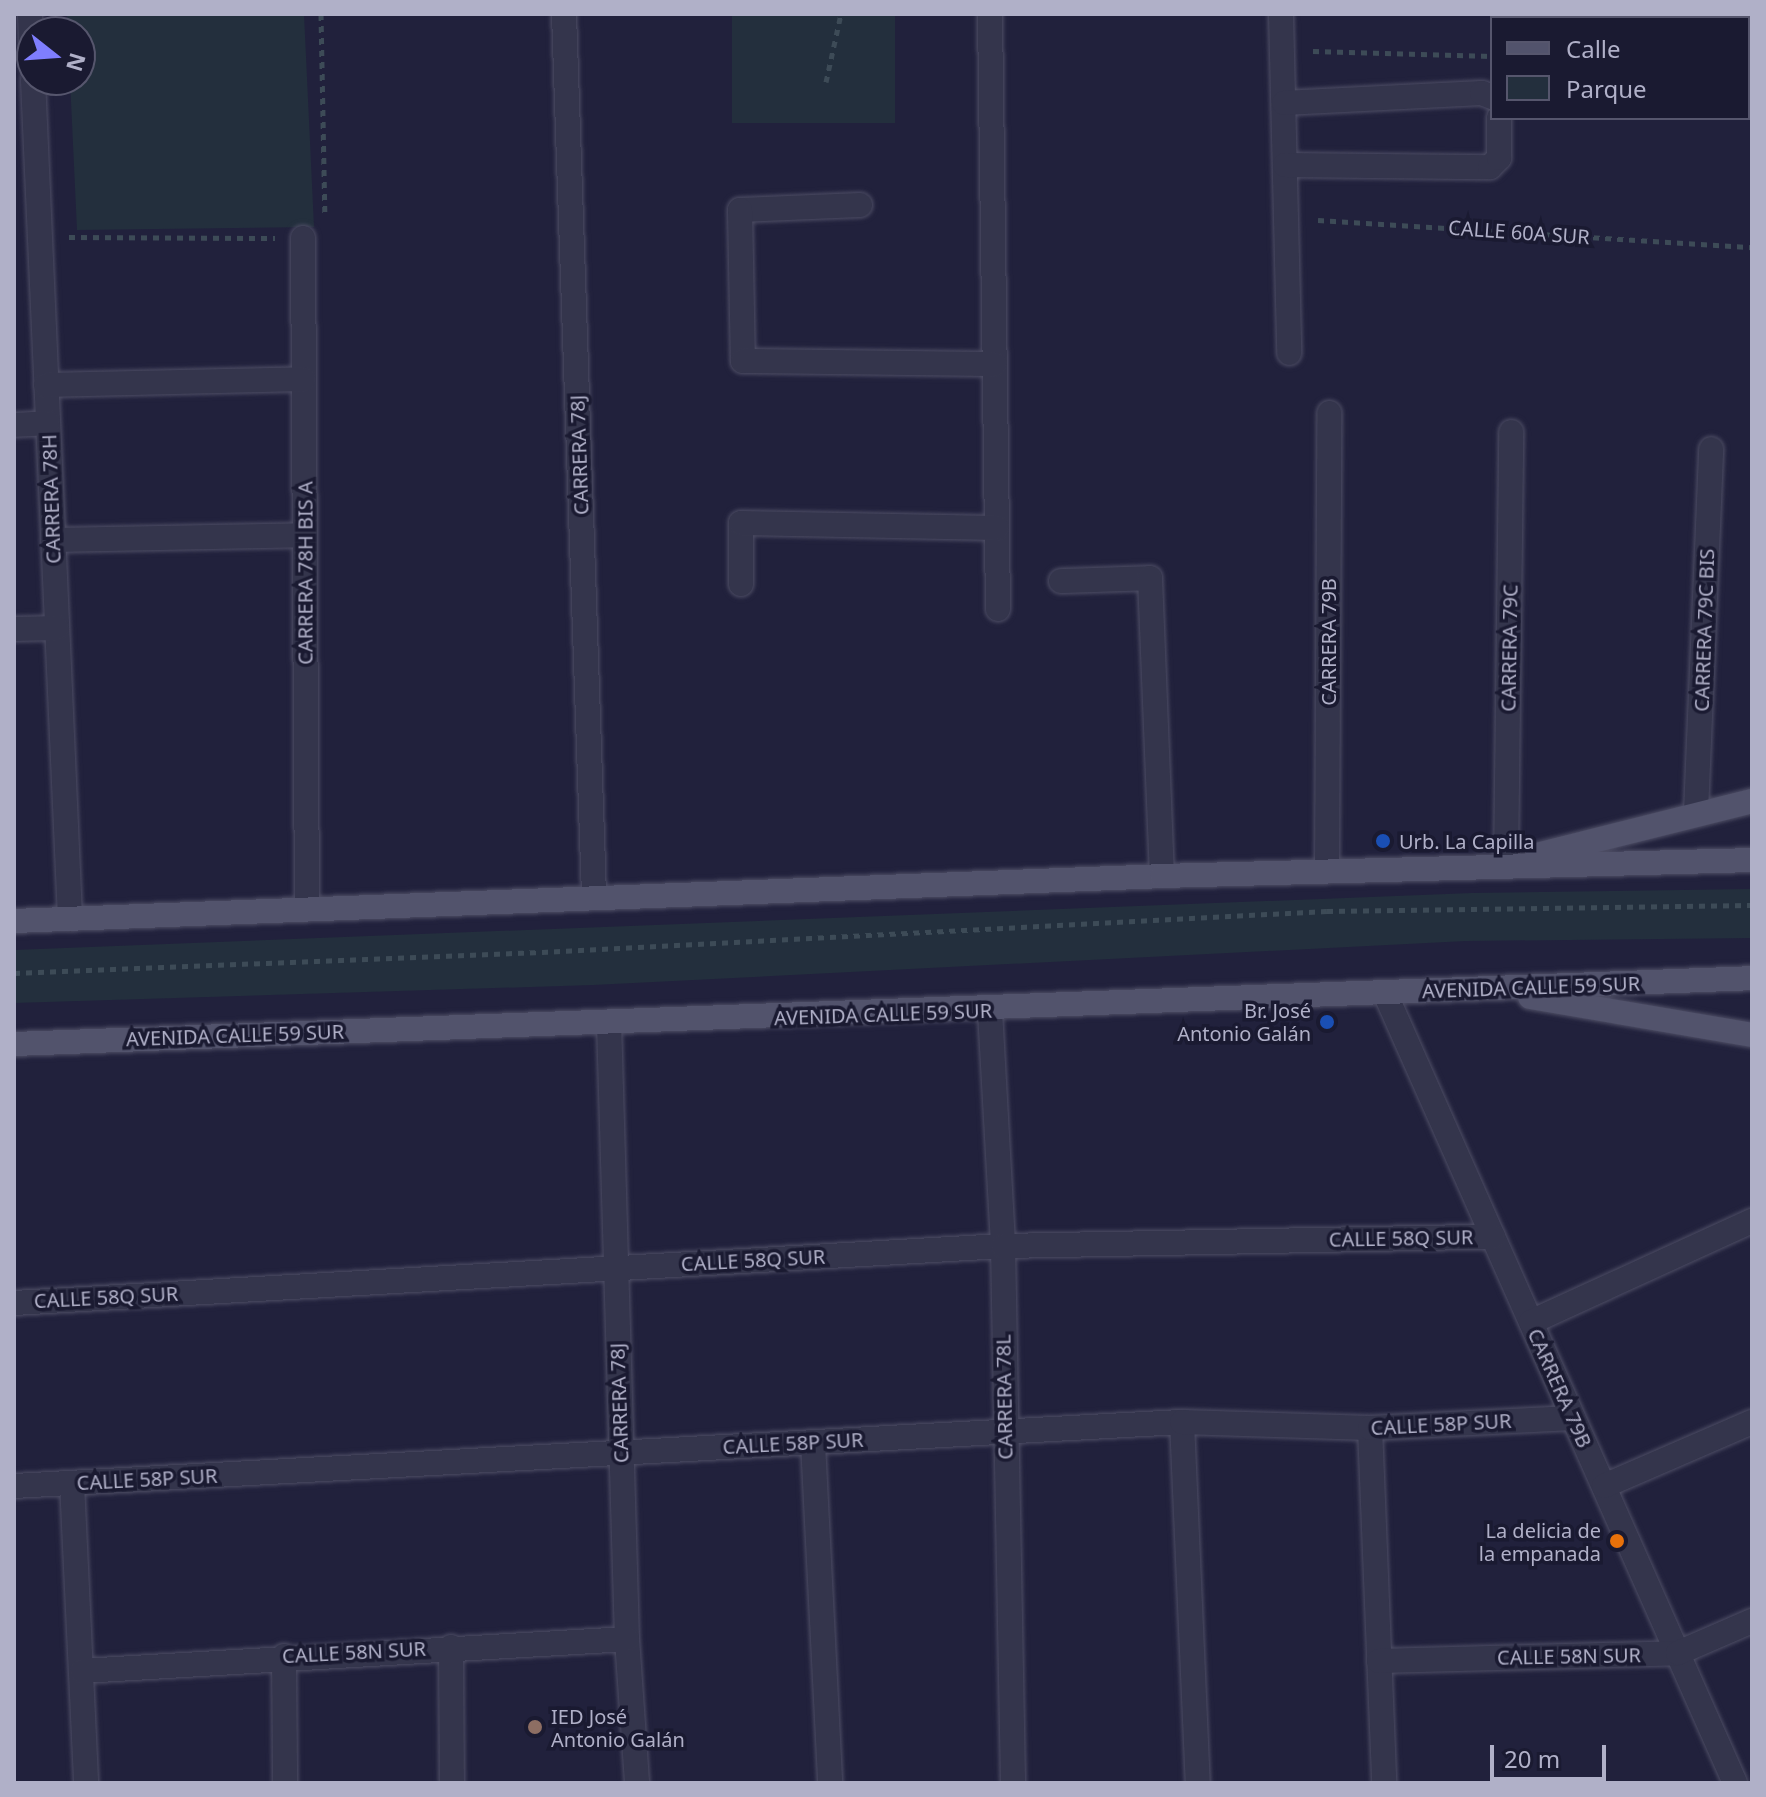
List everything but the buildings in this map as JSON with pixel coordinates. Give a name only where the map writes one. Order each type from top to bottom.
[{"type":"main road","points":[[1506,864],[1696,812],[1752,801]]},
{"type":"main road","points":[[14,921],[1162,876],[1506,864],[1752,860]]},
{"type":"main road","name":"AVENIDA CALLE 59 SUR","points":[[14,1044],[990,1011],[1752,978]]},
{"type":"main road","points":[[1484,988],[1752,1035]]},
{"type":"street","name":"CARRERA 78J","points":[[564,14],[594,896]]},
{"type":"street","points":[[990,14],[998,609]]},
{"type":"street","points":[[1281,14],[1289,353]]},
{"type":"street","points":[[1284,103],[1482,93],[1490,96]]},
{"type":"street","name":"CARRERA 78H","points":[[34,96],[70,919]]},
{"type":"street","points":[[1285,165],[1490,167],[1499,158],[1499,120]]},
{"type":"street","points":[[860,205],[740,210],[743,361],[995,364]]},
{"type":"street","points":[[14,215],[39,227]]},
{"type":"street","name":"CARRERA 78H BIS A","points":[[303,238],[307,909]]},
{"type":"street","points":[[46,385],[304,379]]},
{"type":"street","name":"CARRERA 79B","points":[[1327,871],[1329,413]]},
{"type":"street","points":[[14,425],[48,423]]},
{"type":"street","name":"CARRERA 79C","points":[[1506,864],[1511,432]]},
{"type":"street","name":"CARRERA 79C BIS","points":[[1696,812],[1711,449]]},
{"type":"street","points":[[741,584],[741,523],[997,528]]},
{"type":"street","points":[[53,540],[305,535]]},
{"type":"street","points":[[1061,581],[1150,578],[1162,876]]},
{"type":"street","points":[[14,629],[57,628]]},
{"type":"street","name":"CARRERA 79B","points":[[1385,993],[1735,1783]]},
{"type":"street","name":"CARRERA 78L","points":[[990,1011],[1003,1246],[1004,1431],[1013,1783]]},
{"type":"street","name":"CARRERA 78J","points":[[609,1022],[620,1450],[627,1639],[637,1783]]},
{"type":"street","points":[[1531,1322],[1752,1221]]},
{"type":"street","name":"CALLE 58Q SUR","points":[[14,1303],[1003,1246],[1493,1237]]},
{"type":"street","name":"CALLE 58P SUR","points":[[14,1486],[620,1450],[813,1443],[1182,1422],[1370,1428],[1573,1418]]},
{"type":"street","points":[[1182,1422],[1198,1783]]},
{"type":"street","points":[[1604,1486],[1752,1422]]},
{"type":"street","points":[[1370,1428],[1384,1783]]},
{"type":"street","points":[[813,1443],[830,1783]]},
{"type":"street","points":[[72,1483],[86,1783]]},
{"type":"street","name":"CALLE 58N SUR","points":[[1379,1661],[1678,1653],[1752,1621]]},
{"type":"street","name":"CALLE 58N SUR","points":[[82,1671],[284,1656],[627,1639]]},
{"type":"street","points":[[451,1647],[452,1783]]},
{"type":"street","points":[[284,1656],[285,1783]]},
{"type":"path","points":[[39,227],[303,238],[319,235],[325,217],[321,14]]},
{"type":"path","points":[[826,82],[841,14]]},
{"type":"path","points":[[1282,50],[1490,56]]},
{"type":"path","name":"CALLE 60A SUR","points":[[1286,218],[1752,247]]},
{"type":"path","points":[[14,973],[542,952],[1327,911],[1752,905]]},
{"type":"green space","points":[[304,14],[314,227],[77,230],[71,96],[96,96],[96,16],[67,16]]},
{"type":"green space","points":[[732,14],[895,14],[895,123],[732,123]]},
{"type":"green space","points":[[1752,889],[1752,938],[1466,941],[593,985],[14,1003],[14,950],[1472,893]]},
{"type":"place","name":"Urb. La Capilla","points":[[1383,841]]},
{"type":"place","name":"Br. José Antonio Galán","points":[[1327,1022]]},
{"type":"place","name":"La delicia de la empanada","points":[[1617,1541]]},
{"type":"place","name":"IED José Antonio Galán","points":[[535,1727]]}]
